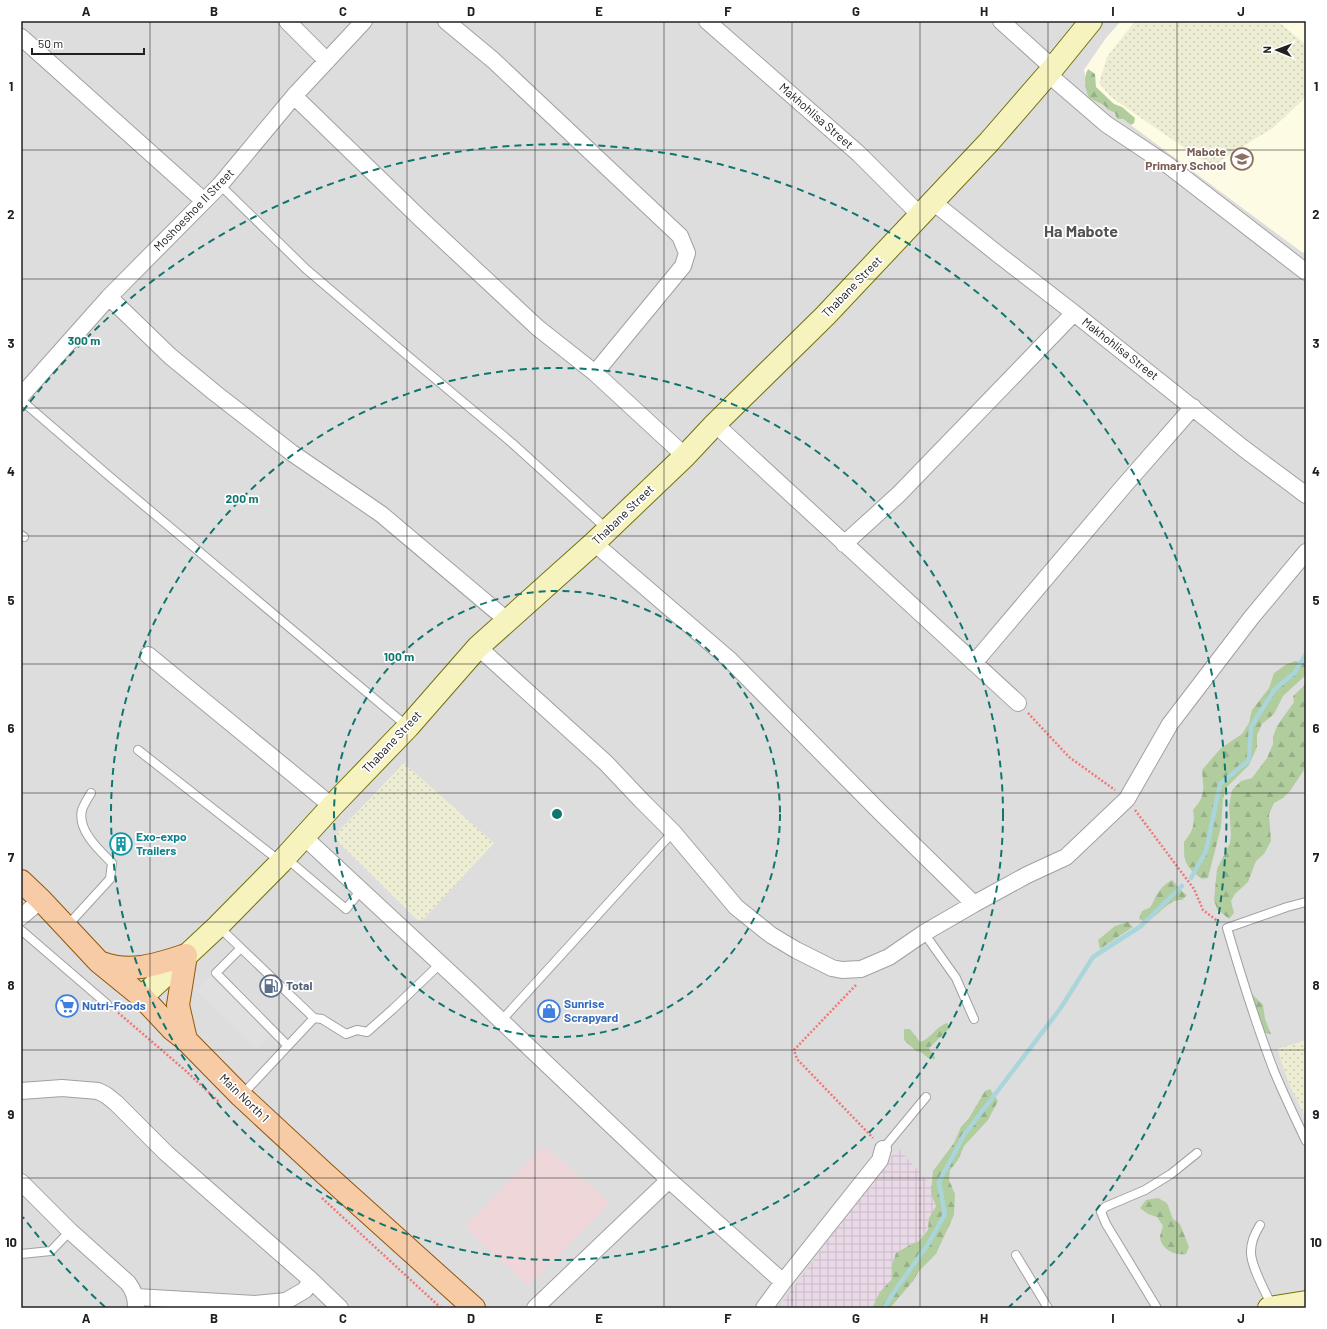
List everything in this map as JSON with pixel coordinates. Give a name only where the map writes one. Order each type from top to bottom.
[{"type":"main road","name":"Main North 1","points":[[21,881],[41,900],[99,962],[142,997],[172,1029],[186,1040],[241,1096],[474,1308]]},
{"type":"main road","points":[[99,962],[111,966],[144,968],[186,956],[178,1005],[186,1040]]},
{"type":"street","points":[[287,21],[327,61]]},
{"type":"street","name":"Moshoeshoe II Street","points":[[21,396],[109,297],[220,185],[294,96],[364,21]]},
{"type":"street","points":[[446,21],[492,60],[680,236],[687,253],[683,266],[595,373]]},
{"type":"street","name":"Makhohlisa Street","points":[[707,21],[859,154],[927,209],[999,256],[1074,313],[1243,448],[1306,495]]},
{"type":"street","points":[[1001,21],[1050,71],[1106,124],[1169,166],[1306,272]]},
{"type":"street","name":"Thabane Street","points":[[142,997],[218,926],[283,860],[332,806],[408,727],[478,647],[601,536],[685,456],[715,424],[825,316],[989,142],[1091,21]]},
{"type":"street","points":[[21,37],[204,202]]},
{"type":"street","points":[[294,96],[423,221],[538,328],[595,373],[685,456]]},
{"type":"street","points":[[109,297],[170,356],[292,453],[381,514],[508,621]]},
{"type":"street","points":[[844,544],[899,494],[1074,313]]},
{"type":"street","points":[[974,663],[1193,407]]},
{"type":"street","points":[[715,424],[1018,703]]},
{"type":"street","points":[[601,536],[730,660],[879,811],[974,904]]},
{"type":"street","points":[[478,647],[606,763],[673,832],[736,907],[771,935],[796,950],[832,968],[842,970],[861,969],[889,957],[924,933],[1027,875],[1066,857],[1127,799],[1170,724],[1252,618],[1306,552]]},
{"type":"street","points":[[148,655],[332,806]]},
{"type":"street","points":[[304,837],[502,1021],[669,1180],[783,1282]]},
{"type":"street","points":[[21,917],[41,900]]},
{"type":"street","points":[[21,1091],[62,1088],[98,1091],[106,1095],[166,1153],[311,1280],[340,1308]]},
{"type":"street","points":[[764,1308],[880,1160],[883,1149]]},
{"type":"street","points":[[535,1308],[669,1180]]},
{"type":"street","points":[[21,1182],[70,1231],[128,1282],[133,1290],[136,1302],[255,1304],[286,1301],[305,1290],[311,1280]]},
{"type":"street","points":[[1271,1308],[1306,1302]]},
{"type":"lane","points":[[220,185],[306,269],[512,442],[601,536]]},
{"type":"lane","points":[[21,400],[115,481],[408,727]]},
{"type":"lane","points":[[138,750],[346,909],[360,890]]},
{"type":"lane","points":[[66,926],[110,879],[112,863],[89,838],[82,818],[82,810],[91,793]]},
{"type":"lane","points":[[502,1021],[673,832]]},
{"type":"lane","points":[[1306,902],[1227,928],[1248,997],[1274,1070],[1286,1100],[1306,1141]]},
{"type":"lane","points":[[218,926],[314,1018],[322,1019],[346,1034],[357,1030],[367,1032],[440,964]]},
{"type":"lane","points":[[21,930],[106,1004]]},
{"type":"lane","points":[[924,933],[956,978],[974,1019]]},
{"type":"lane","points":[[241,948],[216,973],[288,1046]]},
{"type":"lane","points":[[241,1096],[314,1018]]},
{"type":"lane","points":[[883,1149],[926,1097]]},
{"type":"lane","points":[[1157,1308],[1106,1224],[1101,1212],[1105,1207],[1151,1186],[1171,1174],[1197,1153]]},
{"type":"lane","points":[[1260,1225],[1254,1234],[1251,1252],[1256,1272],[1271,1308]]},
{"type":"lane","points":[[21,1254],[50,1251],[70,1231]]},
{"type":"lane","points":[[1016,1255],[1048,1308]]},
{"type":"path","points":[[1018,703],[1069,757],[1127,799],[1194,889],[1203,910],[1227,928]]},
{"type":"path","points":[[861,969],[855,986],[794,1050],[797,1059],[883,1149]]},
{"type":"shaded area","points":[[21,21],[1306,21],[1306,1308],[21,1308]]},
{"type":"shaded area","name":"Mabote Primary School","points":[[1121,21],[1306,21],[1306,249],[1303,253],[1089,94],[1084,70],[1106,38]]},
{"type":"shaded area","points":[[216,970],[276,1028],[257,1049],[197,991]]},
{"type":"shaded area","points":[[544,1146],[610,1203],[528,1287],[465,1226]]},
{"type":"shaded area","points":[[898,1148],[937,1192],[938,1212],[876,1308],[778,1308],[873,1180]]},
{"type":"green space","name":"Mabote Primary School","points":[[1135,21],[1280,21],[1279,22],[1306,45],[1306,97],[1273,128],[1212,167],[1111,97],[1099,83],[1107,57]]},
{"type":"green space","points":[[1088,69],[1095,74],[1096,87],[1114,104],[1122,107],[1135,118],[1134,123],[1131,125],[1123,119],[1117,119],[1115,113],[1107,109],[1104,105],[1089,98],[1085,84],[1085,76]]},
{"type":"green space","points":[[1295,661],[1306,663],[1306,675],[1283,696],[1274,714],[1262,724],[1257,735],[1257,747],[1249,765],[1226,788],[1223,799],[1221,827],[1208,878],[1202,879],[1192,871],[1185,860],[1184,842],[1193,828],[1193,810],[1200,800],[1203,791],[1202,770],[1221,748],[1242,734],[1249,723],[1252,710],[1269,688],[1274,673],[1287,664]]},
{"type":"green space","points":[[1306,684],[1306,767],[1290,791],[1283,798],[1274,803],[1269,814],[1271,841],[1264,854],[1256,861],[1248,882],[1235,894],[1231,901],[1234,913],[1229,919],[1217,909],[1214,900],[1217,869],[1230,843],[1231,834],[1229,806],[1232,790],[1241,781],[1252,778],[1267,758],[1273,744],[1273,737],[1277,726],[1294,702],[1293,696]]},
{"type":"green space","points":[[404,763],[494,843],[422,921],[416,919],[333,837]]},
{"type":"green space","points":[[1172,880],[1187,895],[1182,900],[1177,900],[1167,905],[1150,920],[1145,922],[1139,919],[1142,911],[1151,907],[1159,891],[1164,885]]},
{"type":"green space","points":[[1128,922],[1133,927],[1100,949],[1098,940],[1115,926]]},
{"type":"green space","points":[[1253,995],[1263,1005],[1265,1019],[1271,1034],[1264,1033],[1252,1003]]},
{"type":"green space","points":[[947,1023],[950,1028],[929,1048],[934,1054],[935,1059],[928,1058],[921,1052],[916,1051],[904,1040],[904,1029],[910,1029],[920,1042],[939,1027]]},
{"type":"green space","points":[[1306,1040],[1306,1119],[1289,1084],[1277,1049]]},
{"type":"green space","points":[[990,1089],[998,1101],[988,1120],[964,1146],[958,1160],[950,1170],[949,1180],[955,1194],[954,1215],[936,1254],[918,1272],[914,1280],[890,1308],[872,1308],[880,1292],[892,1279],[892,1265],[896,1253],[919,1241],[928,1230],[929,1218],[936,1206],[931,1193],[933,1171],[954,1143],[961,1127],[969,1118],[985,1091]]},
{"type":"green space","points":[[1158,1198],[1167,1203],[1173,1219],[1180,1224],[1189,1247],[1186,1254],[1173,1253],[1165,1248],[1160,1236],[1163,1226],[1157,1217],[1148,1214],[1140,1208],[1146,1200]]},
{"type":"waterway","points":[[1191,878],[1206,851],[1220,784],[1249,760],[1251,727],[1274,690],[1295,672],[1306,654]]},
{"type":"waterway","points":[[884,1308],[927,1246],[945,1214],[939,1182],[964,1135],[1060,1009],[1093,957],[1141,926],[1182,886]]},
{"type":"place","name":"Mabote Primary School","points":[[1242,159]]},
{"type":"place","name":"Exo-expo Trailers","points":[[121,844]]},
{"type":"place","name":"Total","points":[[271,986]]},
{"type":"place","name":"Nutri-Foods","points":[[67,1006]]},
{"type":"place","name":"Sunrise Scrapyard","points":[[549,1011]]},
{"type":"district","name":"Ha Mabote","points":[[1081,231]]}]
